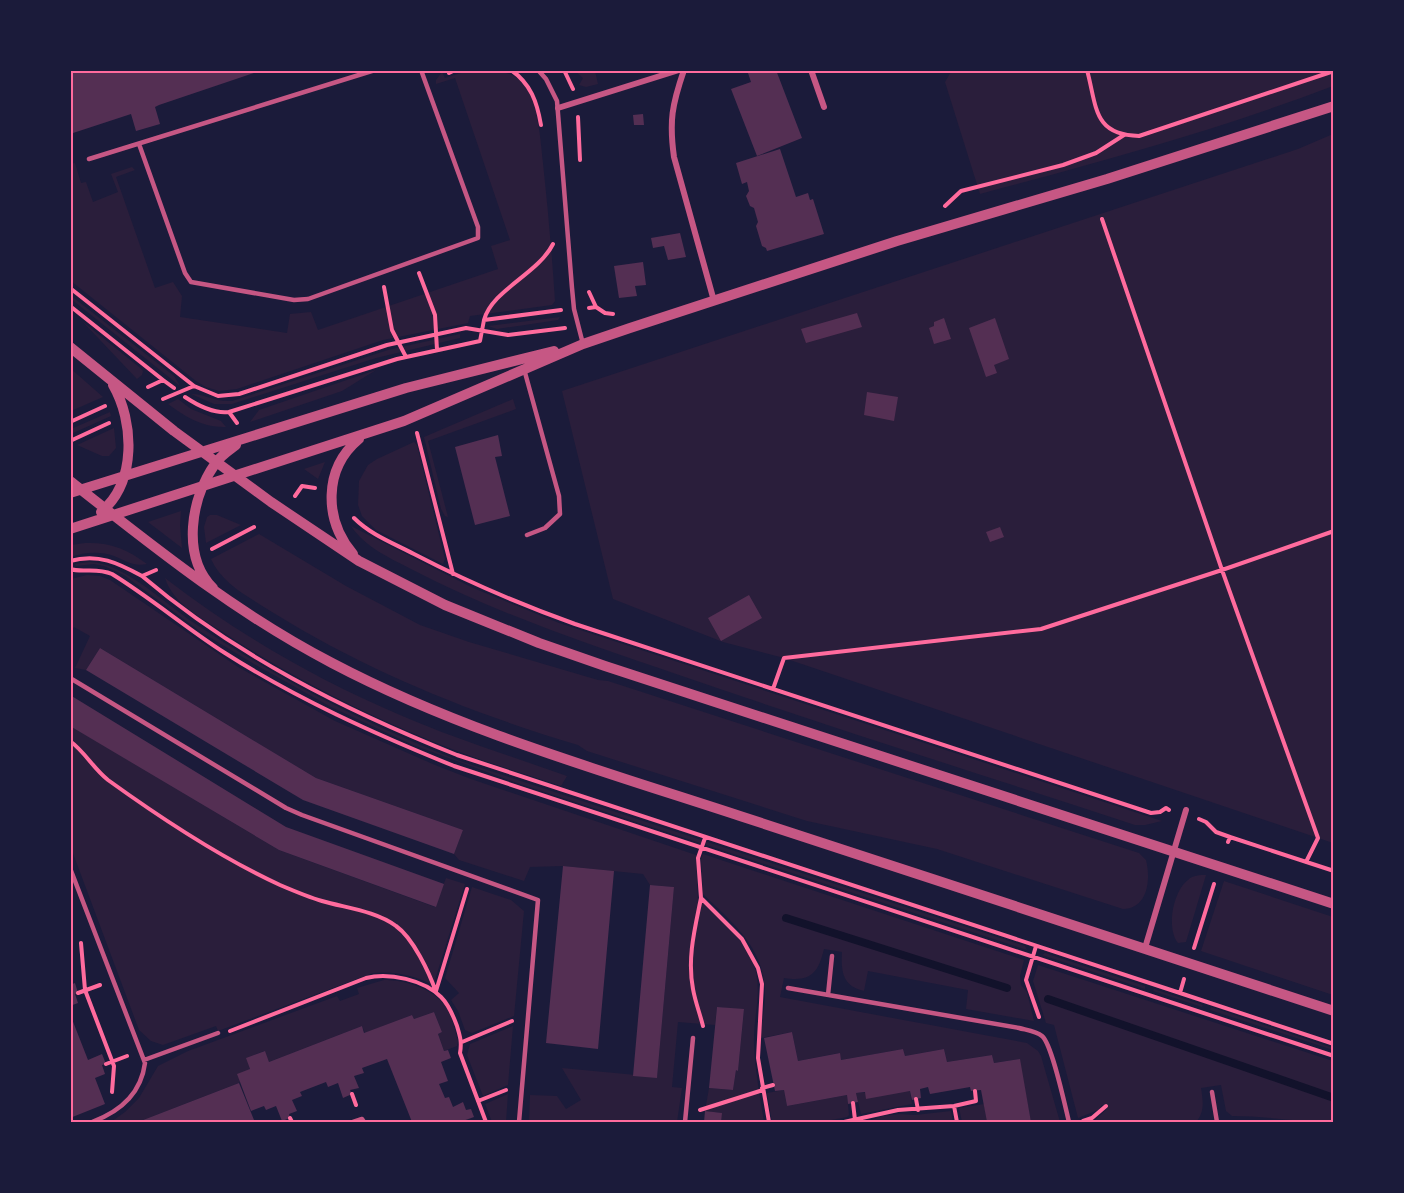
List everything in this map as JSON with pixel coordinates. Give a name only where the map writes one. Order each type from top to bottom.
[{"type":"street","points":[[558,108],[679,70]]},
{"type":"street","points":[[684,70],[674,99],[671,136],[674,157],[714,300]]},
{"type":"street","points":[[811,70],[824,107]]},
{"type":"street","points":[[76,527],[109,512],[203,487],[372,432],[428,412],[583,344],[714,300],[897,241],[1107,179],[1334,106]]},
{"type":"street","points":[[76,491],[406,388],[583,344]]},
{"type":"street","points":[[70,347],[235,476],[359,561],[445,605],[539,643],[1334,904]]},
{"type":"street","points":[[102,372],[120,398],[126,416],[128,447],[123,476],[109,512]]},
{"type":"street","points":[[359,561],[341,538],[335,524],[330,499],[341,459],[350,447],[372,432]]},
{"type":"street","points":[[223,598],[209,584],[196,555],[193,528],[196,506],[216,462],[237,444],[252,437]]},
{"type":"street","points":[[70,481],[76,491],[109,512],[223,598],[265,626],[330,662],[443,716],[1334,1011]]},
{"type":"street","points":[[1145,948],[1186,810]]},
{"type":"lane","points":[[89,159],[375,70]]},
{"type":"lane","points":[[140,144],[185,273],[191,282],[236,291],[308,299],[478,238],[478,227],[420,70]]},
{"type":"lane","points":[[538,70],[546,79],[557,101],[572,288],[578,328],[583,344]]},
{"type":"lane","points":[[524,369],[559,496],[560,514],[545,528],[527,535]]},
{"type":"lane","points":[[70,678],[286,808],[538,900],[519,1122]]},
{"type":"lane","points":[[70,868],[144,1060],[144,1072],[135,1092],[110,1114],[92,1122]]},
{"type":"lane","points":[[828,995],[832,956]]},
{"type":"lane","points":[[788,988],[1038,1033],[1044,1038],[1051,1053],[1070,1122]]},
{"type":"lane","points":[[144,1060],[218,1033]]},
{"type":"lane","points":[[685,1122],[693,1038]]},
{"type":"lane","points":[[1212,1092],[1217,1122]]},
{"type":"lane","points":[[353,1122],[362,1119],[364,1122]]},
{"type":"path","points":[[448,70],[449,73],[455,70]]},
{"type":"path","points":[[511,70],[530,87],[538,108],[542,130]]},
{"type":"path","points":[[1087,70],[1100,119],[1110,130],[1124,135],[1139,136],[1334,71]]},
{"type":"path","points":[[976,186],[1064,165],[1096,153],[1124,135]]},
{"type":"path","points":[[1102,219],[1222,570],[1318,838],[1306,862]]},
{"type":"path","points":[[552,235],[554,255]]},
{"type":"path","points":[[185,397],[204,408],[220,413],[229,412],[406,357],[480,341],[486,314],[500,297],[535,268],[553,244]]},
{"type":"path","points":[[415,262],[435,315],[437,350]]},
{"type":"path","points":[[381,274],[392,330],[406,357]]},
{"type":"path","points":[[70,288],[194,386],[218,396],[239,394],[398,343],[466,328],[508,335],[555,328],[578,328]]},
{"type":"path","points":[[555,300],[555,311]]},
{"type":"path","points":[[70,306],[174,388]]},
{"type":"path","points":[[484,320],[562,310]]},
{"type":"path","points":[[144,388],[163,380]]},
{"type":"path","points":[[160,400],[194,386]]},
{"type":"path","points":[[70,422],[109,404]]},
{"type":"path","points":[[229,412],[240,427]]},
{"type":"path","points":[[70,441],[115,420]]},
{"type":"path","points":[[417,433],[453,574]]},
{"type":"path","points":[[292,500],[302,486],[321,489]]},
{"type":"path","points":[[351,512],[354,518],[368,530],[453,574],[533,609],[1151,813],[1160,812],[1166,808],[1170,810]]},
{"type":"path","points":[[205,552],[254,527]]},
{"type":"path","points":[[773,689],[783,658],[1041,629],[1334,531]]},
{"type":"path","points":[[70,561],[90,557],[121,564],[142,576],[172,602],[241,649],[308,687],[374,721],[479,763],[1334,1044]]},
{"type":"path","points":[[70,569],[74,571],[94,569],[112,574],[226,654],[328,712],[477,775],[1334,1056]]},
{"type":"path","points":[[142,576],[157,569]]},
{"type":"path","points":[[70,741],[108,780],[175,826],[241,865],[304,895],[376,916],[401,930],[425,967],[436,992],[449,1006],[462,1042],[460,1053],[486,1122]]},
{"type":"path","points":[[1202,820],[1229,839],[1334,871]]},
{"type":"path","points":[[703,1026],[690,969],[701,898],[698,858],[705,837]]},
{"type":"path","points":[[436,992],[472,876]]},
{"type":"path","points":[[1194,949],[1216,879]]},
{"type":"path","points":[[701,898],[742,939],[758,968],[762,984],[758,1058],[769,1122]]},
{"type":"path","points":[[80,939],[86,990],[114,1066],[110,1114]]},
{"type":"path","points":[[1036,946],[1026,980],[1040,1022]]},
{"type":"path","points":[[235,1029],[374,976],[406,979],[436,992]]},
{"type":"path","points":[[1180,993],[1185,976]]},
{"type":"path","points":[[78,993],[107,982]]},
{"type":"path","points":[[1147,994],[1151,984]]},
{"type":"path","points":[[1204,1013],[1208,1002]]},
{"type":"path","points":[[462,1042],[527,1015]]},
{"type":"path","points":[[106,1064],[134,1053]]},
{"type":"path","points":[[478,1101],[521,1084]]},
{"type":"path","points":[[699,1110],[773,1085]]},
{"type":"path","points":[[844,1122],[898,1110],[954,1106],[976,1101],[975,1091]]},
{"type":"path","points":[[916,1099],[918,1110]]},
{"type":"path","points":[[853,1103],[853,1121]]},
{"type":"path","points":[[954,1106],[957,1122]]},
{"type":"path","points":[[1092,1118],[1106,1106]]},
{"type":"shaded area","points":[[952,70],[1334,71],[1333,86],[1290,102],[1158,144],[980,194],[945,82]]},
{"type":"shaded area","points":[[467,71],[507,73],[520,81],[530,94],[540,135],[555,301],[552,305],[470,316],[468,323],[383,340],[237,389],[219,391],[196,381],[71,281],[70,164],[75,163],[81,183],[86,182],[93,202],[118,192],[111,174],[132,167],[135,170],[116,177],[155,288],[173,282],[182,296],[180,317],[287,333],[290,314],[311,312],[318,330],[498,269],[491,246],[510,240],[455,78],[436,84],[442,72],[445,78]]},
{"type":"shaded area","points":[[575,71],[595,71],[598,84],[586,87],[579,85],[583,78]]},
{"type":"shaded area","points":[[1333,134],[1333,843],[784,658],[723,642],[613,599],[562,391],[1298,149]]},
{"type":"shaded area","points":[[70,295],[174,376],[180,386],[71,299]]},
{"type":"shaded area","points":[[560,317],[558,320],[497,329],[488,326]]},
{"type":"shaded area","points":[[82,321],[139,367],[143,371],[142,375],[137,379]]},
{"type":"shaded area","points":[[460,334],[460,338],[376,358],[232,404],[214,404],[191,394],[232,401],[388,350]]},
{"type":"shaded area","points":[[70,368],[103,397],[70,411]]},
{"type":"shaded area","points":[[376,370],[342,391],[250,422],[259,410]]},
{"type":"shaded area","points":[[178,399],[191,409],[221,421],[226,427],[210,426],[195,421],[168,404]]},
{"type":"shaded area","points":[[513,399],[516,409],[428,441],[448,517],[445,516],[441,509],[424,437]]},
{"type":"shaded area","points":[[110,412],[111,416],[71,434],[71,429]]},
{"type":"shaded area","points":[[114,428],[116,448],[109,456],[102,456],[77,445]]},
{"type":"shaded area","points":[[414,442],[417,445],[445,559],[443,564],[376,530],[362,516],[358,505],[359,481],[368,465]]},
{"type":"shaded area","points":[[325,462],[318,479],[304,469]]},
{"type":"shaded area","points":[[181,511],[180,525],[182,548],[148,522]]},
{"type":"shaded area","points":[[210,515],[217,515],[241,525],[206,543],[204,527]]},
{"type":"shaded area","points":[[351,526],[473,588],[559,623],[1162,821],[1135,825],[577,640],[478,601],[387,557],[357,534]]},
{"type":"shaded area","points":[[259,534],[346,586],[420,625],[469,642],[608,681],[1139,853],[1146,860],[1148,884],[1146,892],[1138,904],[1123,909],[937,849],[807,821],[587,751],[578,745],[498,719],[420,689],[308,633],[229,583],[211,559]]},
{"type":"shaded area","points":[[85,543],[118,548],[147,564],[134,564],[109,554],[87,553],[71,557],[71,545]]},
{"type":"shaded area","points":[[89,562],[102,564],[129,576],[194,623],[290,682],[425,747],[460,761],[1025,946],[1027,950],[517,783],[413,745],[331,707],[254,664],[201,632],[124,575],[104,566],[94,564],[76,566],[75,564]]},
{"type":"shaded area","points":[[87,575],[110,580],[238,667],[335,721],[471,779],[696,855],[698,902],[702,902],[734,933],[745,946],[754,965],[758,988],[754,1032],[755,1054],[764,1122],[721,1122],[721,1113],[705,1111],[709,1088],[733,1090],[736,1070],[738,1070],[744,1010],[717,1007],[715,1025],[678,1022],[672,1087],[682,1088],[677,1122],[529,1122],[530,1095],[557,1096],[566,1109],[581,1100],[562,1068],[657,1077],[674,887],[650,885],[643,874],[563,866],[530,867],[524,881],[459,860],[454,854],[463,830],[316,778],[100,648],[86,670],[75,668],[90,636],[74,627],[71,631],[71,579]]},
{"type":"shaded area","points":[[165,578],[220,618],[338,687],[441,732],[567,776],[561,786],[483,760],[397,726],[338,698],[252,651],[198,616],[175,596]]},
{"type":"shaded area","points":[[71,726],[279,850],[435,907],[446,878],[465,884],[434,983],[403,974],[373,973],[218,1031],[216,1026],[163,1045],[151,1041],[139,1030],[71,848]]},
{"type":"shaded area","points":[[703,854],[1024,960],[1020,976],[1021,985],[1027,992],[1034,1021],[966,1009],[968,990],[868,971],[864,991],[857,989],[844,977],[842,952],[824,949],[819,965],[812,974],[800,979],[784,978],[780,997],[1027,1043],[1041,1056],[1060,1122],[1031,1122],[1019,1059],[994,1063],[992,1055],[947,1062],[944,1049],[905,1056],[903,1049],[841,1060],[839,1053],[798,1061],[792,1032],[761,1038],[765,995],[760,964],[746,938],[703,894],[701,859]]},
{"type":"shaded area","points":[[1206,875],[1186,942],[1178,943],[1174,937],[1172,920],[1178,893],[1190,878]]},
{"type":"shaded area","points":[[1224,881],[1333,917],[1333,995],[1201,951]]},
{"type":"shaded area","points":[[472,887],[511,900],[524,911],[514,1016],[472,1033],[465,1030],[451,1000],[459,993],[445,978]]},
{"type":"shaded area","points":[[1045,953],[1145,986],[1145,989],[1042,955]]},
{"type":"shaded area","points":[[1038,965],[1333,1061],[1333,1122],[1232,1116],[1226,1111],[1221,1085],[1201,1088],[1202,1110],[1196,1122],[1093,1122],[1106,1110],[1107,1106],[1102,1105],[1098,1110],[1078,1118],[1054,1025],[1046,1023],[1033,981]]},
{"type":"shaded area","points":[[384,980],[417,986],[439,999],[445,1005],[451,1018],[458,1041],[457,1046],[444,1051],[438,1034],[442,1032],[434,1012],[414,1019],[412,1015],[365,1033],[362,1026],[269,1062],[264,1051],[247,1058],[250,1069],[239,1083],[138,1122],[111,1122],[139,1098],[158,1066],[188,1051],[337,996],[340,1001],[359,994],[357,988]]},
{"type":"shaded area","points":[[1154,989],[1203,1005],[1202,1007],[1153,991]]},
{"type":"shaded area","points":[[1211,1007],[1333,1048],[1333,1050],[1210,1010]]},
{"type":"shaded area","points":[[513,1026],[508,1085],[483,1096],[467,1055],[470,1044]]},
{"type":"shaded area","points":[[784,1090],[787,1106],[847,1095],[849,1115],[821,1122],[772,1122],[767,1093]]},
{"type":"shaded area","points":[[910,1091],[912,1104],[861,1114],[856,1093]]},
{"type":"shaded area","points":[[508,1094],[506,1122],[492,1122],[485,1104]]},
{"type":"shaded area","points":[[984,1104],[987,1122],[962,1122],[959,1108]]},
{"type":"shaded area","points":[[951,1111],[953,1122],[866,1122],[883,1116]]},
{"type":"building","points":[[70,70],[260,71],[155,107],[160,124],[136,131],[131,114],[70,134]]},
{"type":"building","points":[[747,70],[776,70],[802,138],[757,156],[731,89],[751,82]]},
{"type":"building","points":[[643,114],[644,125],[634,125],[633,115]]},
{"type":"building","points":[[780,149],[796,197],[808,193],[810,200],[813,199],[824,234],[767,251],[762,246],[754,208],[750,206],[746,196],[749,191],[747,182],[742,184],[736,163]]},
{"type":"building","points":[[680,233],[686,257],[668,260],[664,246],[653,248],[651,238]]},
{"type":"building","points":[[643,262],[646,285],[635,286],[637,296],[619,298],[614,266]]},
{"type":"building","points":[[857,313],[862,327],[806,343],[801,329]]},
{"type":"building","points":[[944,318],[951,339],[934,344],[929,328],[934,326],[934,322]]},
{"type":"building","points":[[995,318],[1009,359],[994,365],[997,373],[986,377],[969,328]]},
{"type":"building","points":[[867,392],[898,397],[894,421],[864,415]]},
{"type":"building","points":[[498,435],[502,456],[495,457],[510,516],[475,525],[455,447]]},
{"type":"building","points":[[1000,527],[1004,537],[990,542],[986,532]]},
{"type":"building","points":[[749,595],[762,618],[721,641],[708,618]]},
{"type":"building","points":[[100,648],[316,778],[463,830],[454,854],[303,800],[86,670]]},
{"type":"building","points":[[70,695],[286,827],[444,884],[436,907],[279,850],[70,726]]},
{"type":"building","points":[[563,866],[614,871],[598,1049],[546,1043]]},
{"type":"building","points":[[650,885],[674,887],[657,1078],[633,1076]]},
{"type":"building","points":[[75,983],[78,1003],[70,1006],[70,985]]},
{"type":"building","points":[[717,1007],[744,1009],[738,1071],[736,1070],[733,1090],[709,1088]]},
{"type":"building","points":[[434,1012],[442,1032],[438,1034],[444,1051],[448,1050],[451,1058],[441,1062],[448,1081],[439,1084],[445,1098],[449,1097],[453,1107],[463,1102],[466,1110],[471,1109],[474,1117],[460,1122],[412,1122],[387,1059],[362,1068],[364,1073],[354,1076],[359,1088],[350,1090],[352,1094],[343,1098],[338,1083],[328,1087],[326,1082],[300,1092],[302,1096],[292,1100],[297,1111],[289,1114],[290,1118],[282,1121],[276,1106],[266,1110],[264,1106],[251,1111],[237,1074],[250,1069],[246,1058],[265,1051],[269,1062],[362,1026],[364,1033],[412,1015],[414,1019]]},
{"type":"building","points":[[70,1014],[88,1060],[102,1054],[106,1064],[102,1065],[105,1074],[95,1078],[105,1104],[70,1118]]},
{"type":"building","points":[[792,1032],[798,1061],[840,1053],[841,1060],[903,1049],[905,1056],[944,1049],[947,1062],[992,1055],[994,1063],[1020,1059],[1031,1122],[987,1122],[981,1090],[971,1091],[970,1087],[930,1094],[928,1087],[920,1089],[921,1098],[912,1100],[910,1091],[866,1099],[865,1092],[856,1093],[858,1102],[848,1104],[847,1095],[787,1106],[784,1090],[775,1091],[764,1038]]},
{"type":"building","points":[[239,1083],[254,1120],[246,1122],[138,1122]]},
{"type":"building","points":[[705,1111],[722,1113],[721,1122],[704,1122]]},
{"type":"waterway","points":[[786,918],[1007,988]]},
{"type":"waterway","points":[[1048,999],[1334,1098]]}]
